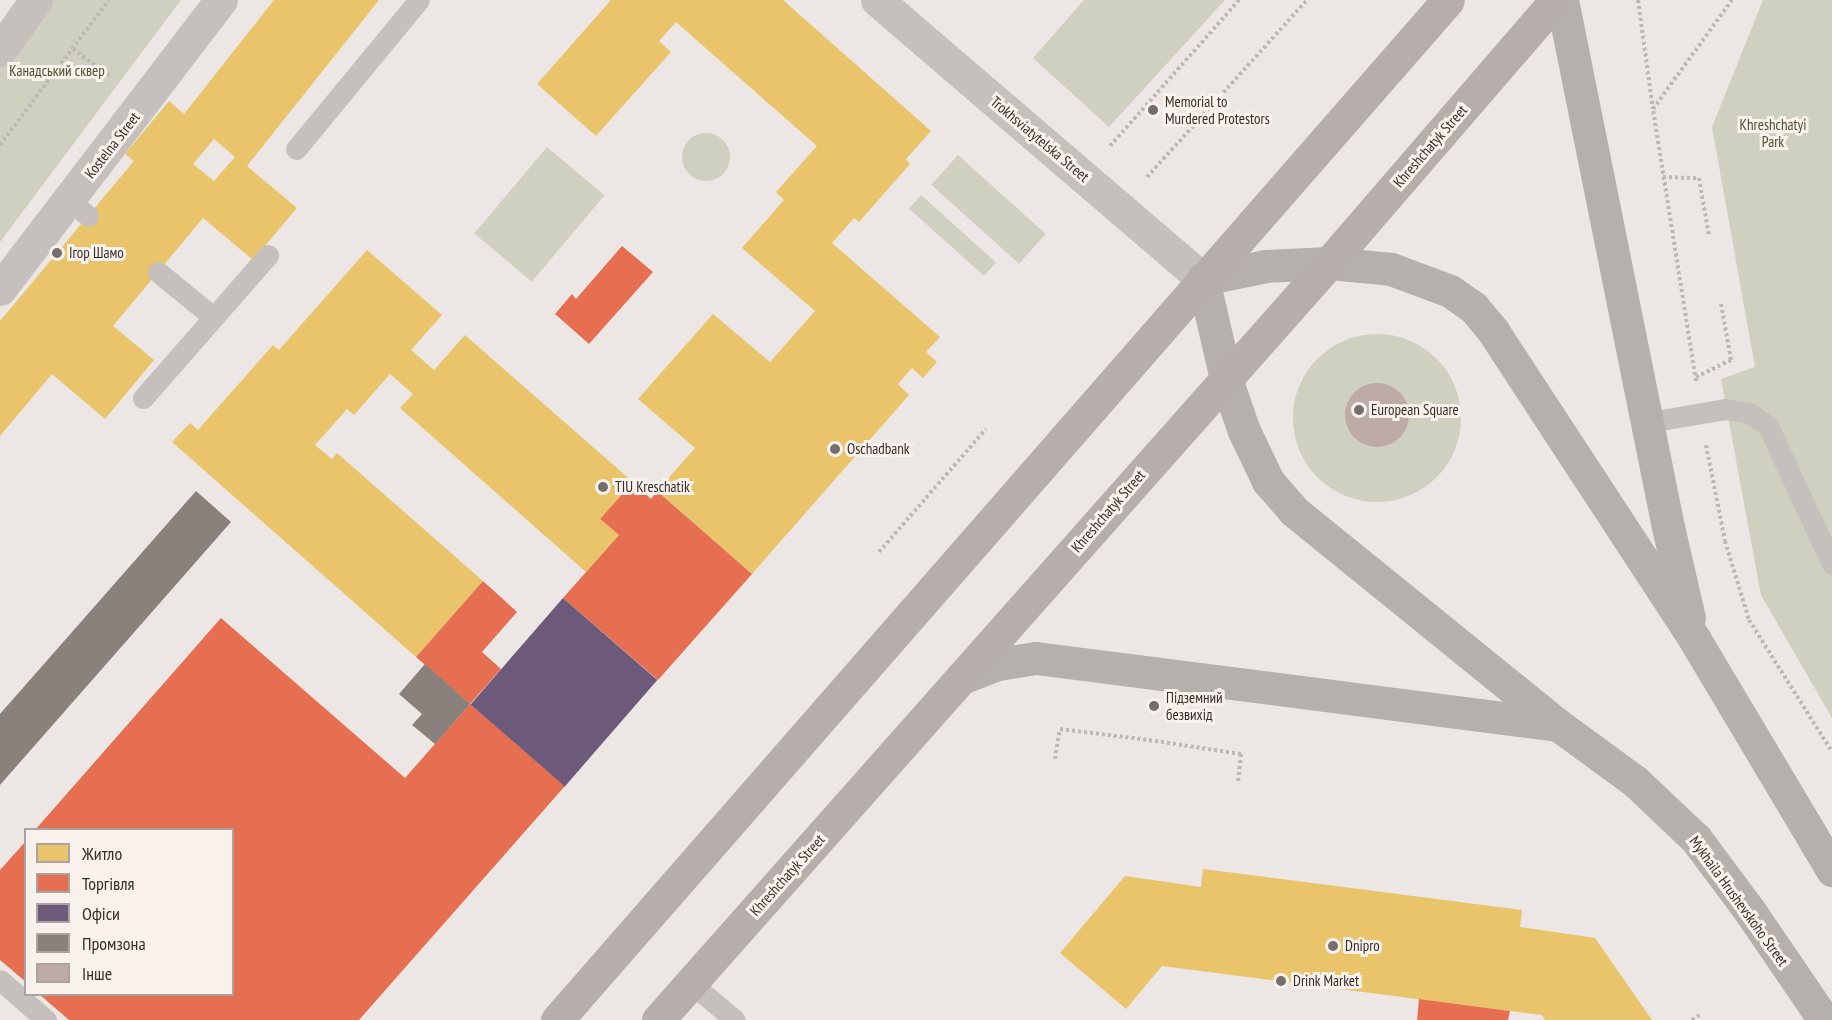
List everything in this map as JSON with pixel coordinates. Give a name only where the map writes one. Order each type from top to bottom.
[{"type":"main road","points":[[557,1020],[1448,0]]},
{"type":"main road","name":"Khreshchatyk Street","points":[[658,1020],[1329,263],[1556,0]]},
{"type":"main road","points":[[1562,0],[1649,422],[1668,527],[1695,640]]},
{"type":"main road","points":[[1203,279],[1266,266],[1329,263],[1391,269],[1450,291],[1474,308],[1493,331],[1695,640],[1832,870]]},
{"type":"main road","points":[[1203,279],[1226,379],[1244,431],[1268,481],[1294,511],[1558,725]]},
{"type":"main road","points":[[961,678],[998,664],[1036,658],[1558,725]]},
{"type":"main road","name":"Mykhaila Hrushevskoho Street","points":[[1558,725],[1636,782],[1696,839],[1749,910],[1824,1020]]},
{"type":"street","points":[[0,51],[36,0]]},
{"type":"street","name":"Kostelna Street","points":[[0,289],[79,208],[222,0]]},
{"type":"street","name":"Trokhsviatytelska Street","points":[[877,0],[1203,279]]},
{"type":"lane","points":[[296,149],[419,0]]},
{"type":"lane","points":[[143,398],[268,255]]},
{"type":"lane","points":[[158,272],[213,317]]},
{"type":"lane","points":[[1649,422],[1725,409],[1749,413],[1768,426],[1832,564]]},
{"type":"lane","points":[[0,980],[46,1020]]},
{"type":"lane","points":[[691,983],[735,1020]]},
{"type":"path","points":[[0,145],[109,0]]},
{"type":"path","points":[[1110,146],[1239,0]]},
{"type":"path","points":[[1146,178],[1307,0]]},
{"type":"path","points":[[1638,0],[1700,412],[1725,541],[1749,620],[1832,752]]},
{"type":"path","points":[[1653,109],[1731,0]]},
{"type":"path","points":[[73,49],[117,81]]},
{"type":"path","points":[[1664,177],[1699,178],[1709,236]]},
{"type":"path","points":[[1695,377],[1731,360],[1721,303]]},
{"type":"path","points":[[879,552],[986,429]]},
{"type":"path","points":[[1055,759],[1060,729],[1149,740],[1241,754],[1238,784]]},
{"type":"path","points":[[1692,1020],[1701,1014]]},
{"type":"green space","name":"Канадський сквер","points":[[39,0],[181,0],[0,242],[0,53]]},
{"type":"green space","points":[[1084,0],[1225,0],[1109,127],[1033,58]]},
{"type":"green space","name":"Khreshchatyi Park","points":[[1763,0],[1832,0],[1832,718],[1761,595],[1721,379],[1755,367],[1712,127]]},
{"type":"green space","points":[[701,133],[711,133],[726,143],[730,157],[729,166],[720,177],[711,181],[701,181],[686,171],[682,162],[682,152],[692,137]]},
{"type":"green space","points":[[547,147],[604,195],[532,282],[474,234]]},
{"type":"green space","points":[[958,155],[1046,234],[1019,264],[931,185]]},
{"type":"green space","points":[[921,195],[996,263],[984,276],[909,208]]},
{"type":"green space","points":[[1377,334],[1393,335],[1409,340],[1424,348],[1436,359],[1447,371],[1455,386],[1460,402],[1460,434],[1455,450],[1447,465],[1436,477],[1424,488],[1409,496],[1393,501],[1377,502],[1361,501],[1345,496],[1330,488],[1318,477],[1307,465],[1299,450],[1294,434],[1293,418],[1294,402],[1299,386],[1307,371],[1318,359],[1330,348],[1345,340],[1361,335]]},
{"type":"building: Житло","points":[[274,0],[379,0],[247,166],[297,208],[253,260],[203,218],[113,326],[154,360],[105,419],[52,374],[0,436],[0,321],[134,161],[125,154],[169,101],[184,114]],"holes":[[[214,139],[235,157],[214,181],[193,164]]]},
{"type":"building: Житло","points":[[611,0],[783,0],[931,131],[906,159],[910,164],[859,222],[854,218],[832,243],[940,337],[926,352],[937,362],[923,378],[912,368],[898,384],[909,395],[752,574],[657,491],[695,448],[638,399],[713,314],[770,362],[815,311],[742,248],[784,200],[776,192],[817,146],[676,22],[659,41],[671,52],[596,136],[537,84]]},
{"type":"building: Житло","points":[[367,250],[442,315],[411,350],[434,370],[465,335],[633,482],[600,519],[619,535],[586,572],[400,408],[413,394],[390,374],[354,415],[347,409],[315,445],[332,459],[337,453],[483,581],[416,657],[172,442],[190,423],[198,430],[273,345],[279,350]]},
{"type":"building: Житло","name":"Dnipro","points":[[1203,869],[1522,910],[1520,927],[1595,938],[1652,1020],[1545,1020],[1542,1015],[1162,966],[1126,1009],[1060,953],[1125,876],[1201,887]]},
{"type":"building: Торгівля","points":[[622,246],[653,272],[589,344],[555,314],[572,294],[576,299]]},
{"type":"building: Торгівля","points":[[633,482],[651,499],[657,491],[752,574],[658,680],[563,598],[619,535],[600,519]]},
{"type":"building: Торгівля","points":[[483,581],[517,612],[482,652],[501,669],[470,704],[416,657]]},
{"type":"building: Торгівля","points":[[221,618],[405,778],[470,704],[565,786],[359,1020],[69,1020],[41,996],[234,996],[234,828],[37,828]]},
{"type":"building: Торгівля","points":[[24,843],[24,980],[0,960],[0,870]]},
{"type":"building: Торгівля","points":[[1419,999],[1510,1011],[1508,1020],[1417,1020]]},
{"type":"building: Офіси","points":[[563,598],[657,680],[565,786],[470,704]]},
{"type":"building: Промзона","points":[[196,491],[231,522],[0,785],[0,714]]},
{"type":"building: Промзона","points":[[425,664],[470,704],[435,744],[412,725],[422,714],[399,694]]},
{"type":"building: Інше","points":[[1371,383],[1383,383],[1400,392],[1407,403],[1409,415],[1407,427],[1400,438],[1383,447],[1371,447],[1359,442],[1350,433],[1345,421],[1345,409],[1350,397],[1359,388]]},
{"type":"place","name":"Memorial to Murdered Protestors","points":[[1153,110]]},
{"type":"place","name":"Ігор Шамо","points":[[57,253]]},
{"type":"place","name":"European Square","points":[[1359,410]]},
{"type":"place","name":"Oschadbank","points":[[835,449]]},
{"type":"place","name":"TIU Kreschatik","points":[[603,487]]},
{"type":"place","name":"Підземний безвихід","points":[[1154,706]]},
{"type":"place","name":"Dnipro","points":[[1333,946]]},
{"type":"place","name":"Drink Market","points":[[1281,981]]}]
